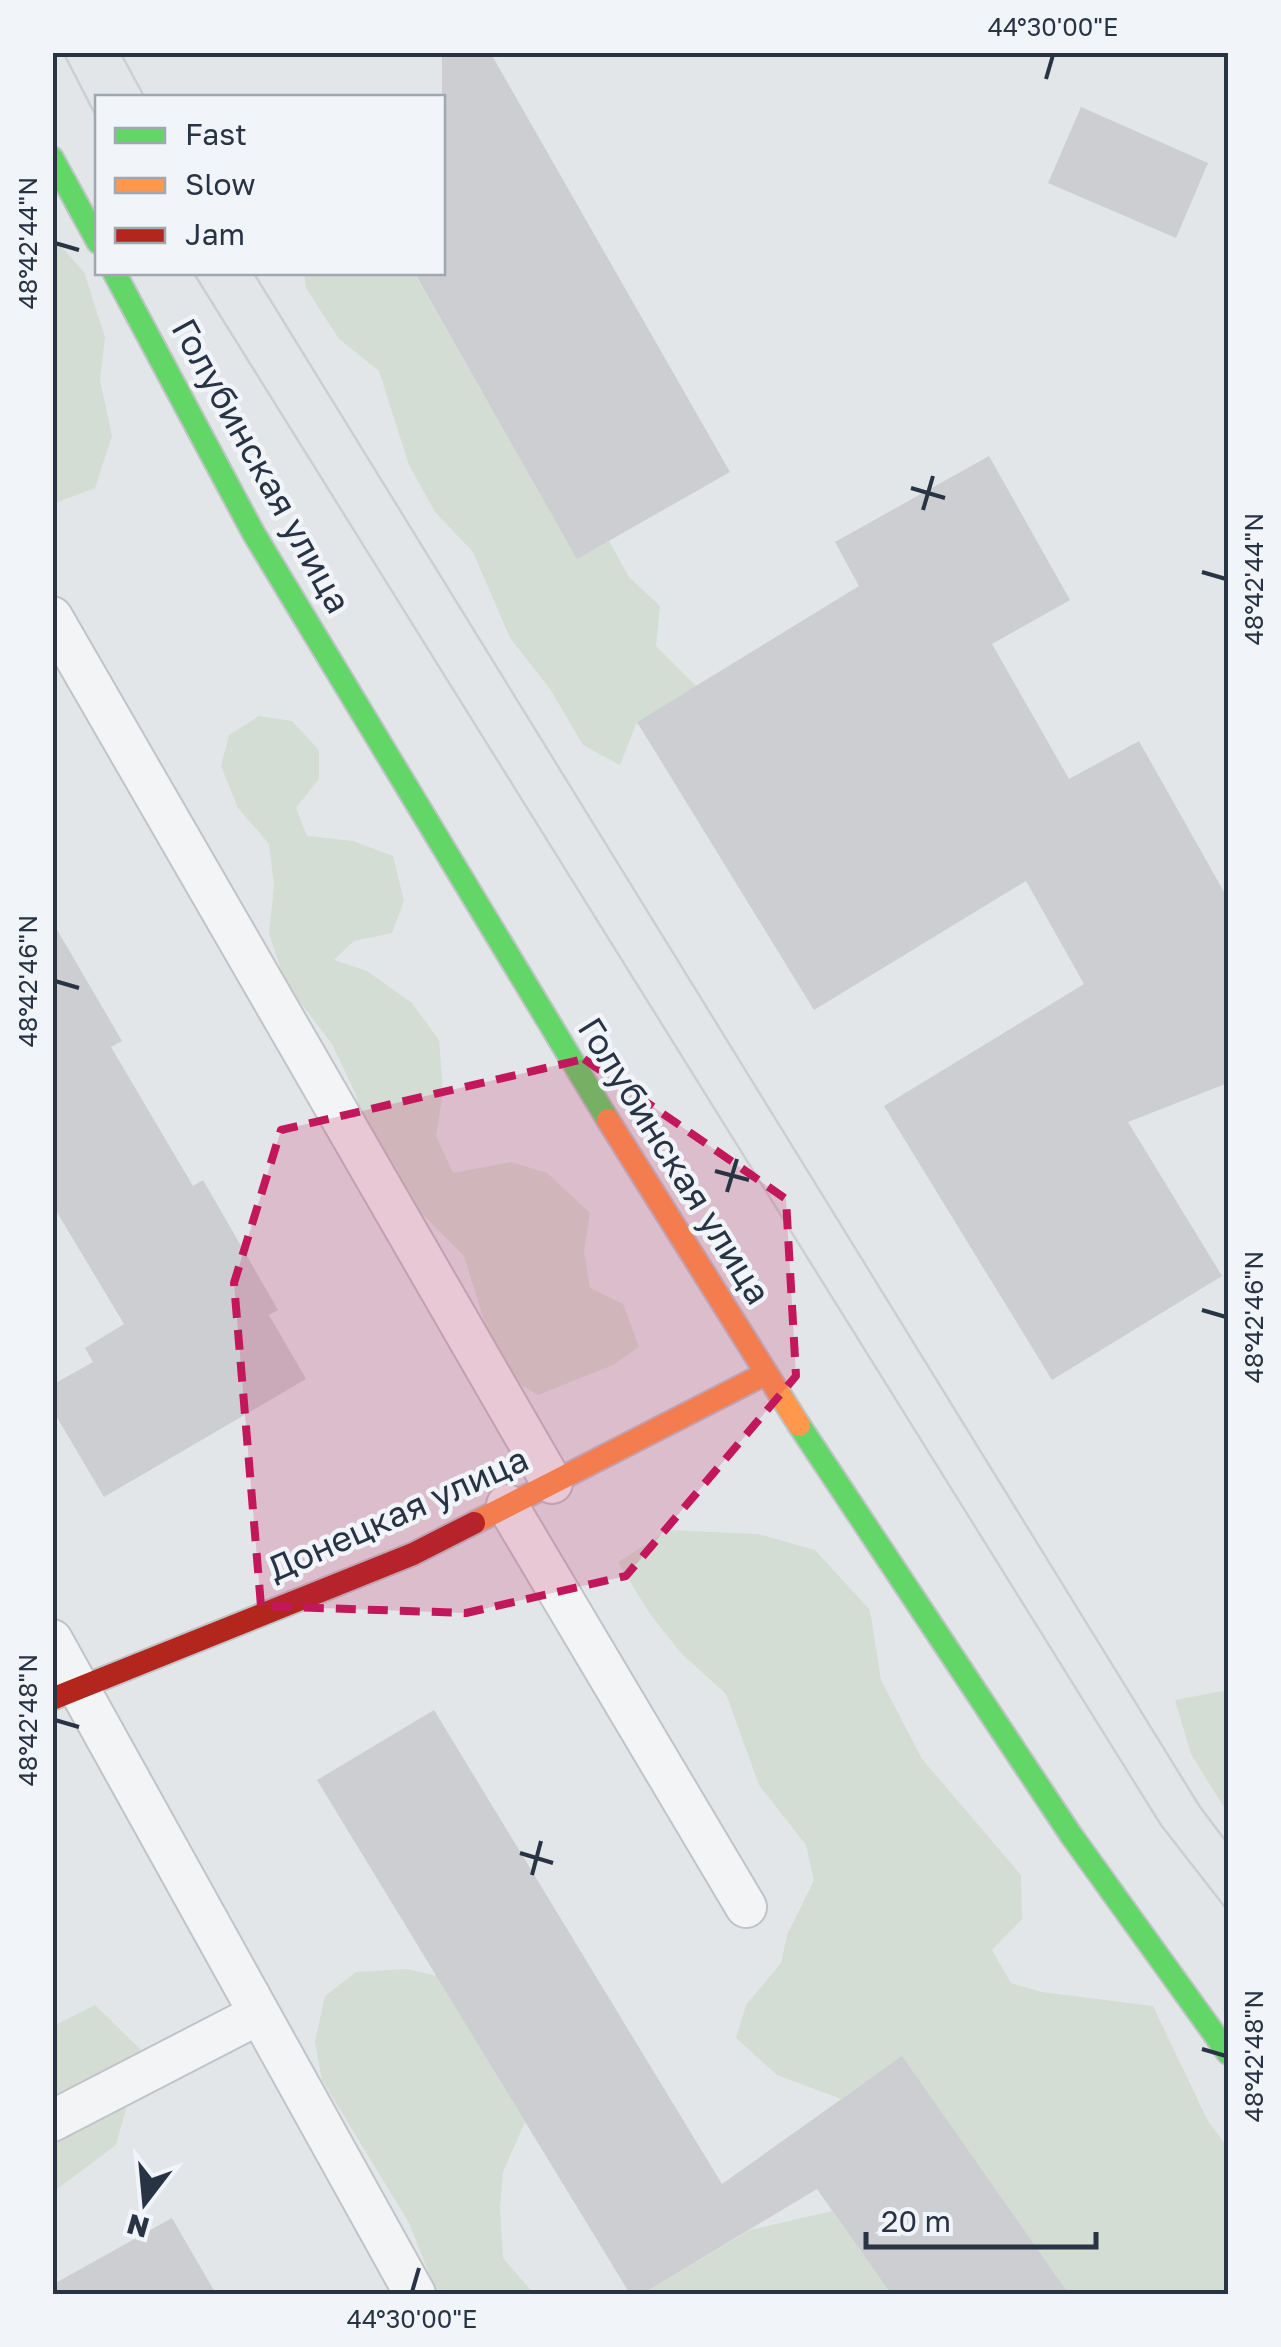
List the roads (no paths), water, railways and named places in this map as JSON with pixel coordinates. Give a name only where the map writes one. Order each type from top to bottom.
[{"type":"main road","points":[[52,158],[95,237]]},
{"type":"main road","name":"Голубинская улица","points":[[116,275],[254,534],[528,992],[765,1374],[1072,1835],[1228,2052]]},
{"type":"main road","name":"Донецкая улица","points":[[66,1693],[414,1554],[765,1374]]},
{"type":"lane","points":[[52,617],[552,1483]]},
{"type":"lane","points":[[508,1505],[746,1907]]},
{"type":"lane","points":[[52,1640],[66,1693],[259,2014],[415,2294]]},
{"type":"lane","points":[[52,2121],[259,2014]]},
{"type":"tram line","points":[[63,52],[95,114]]},
{"type":"tram line","points":[[120,52],[143,95]]},
{"type":"tram line","points":[[195,275],[1161,1825],[1228,1911]]},
{"type":"tram line","points":[[255,275],[1200,1807],[1228,1844]]}]
